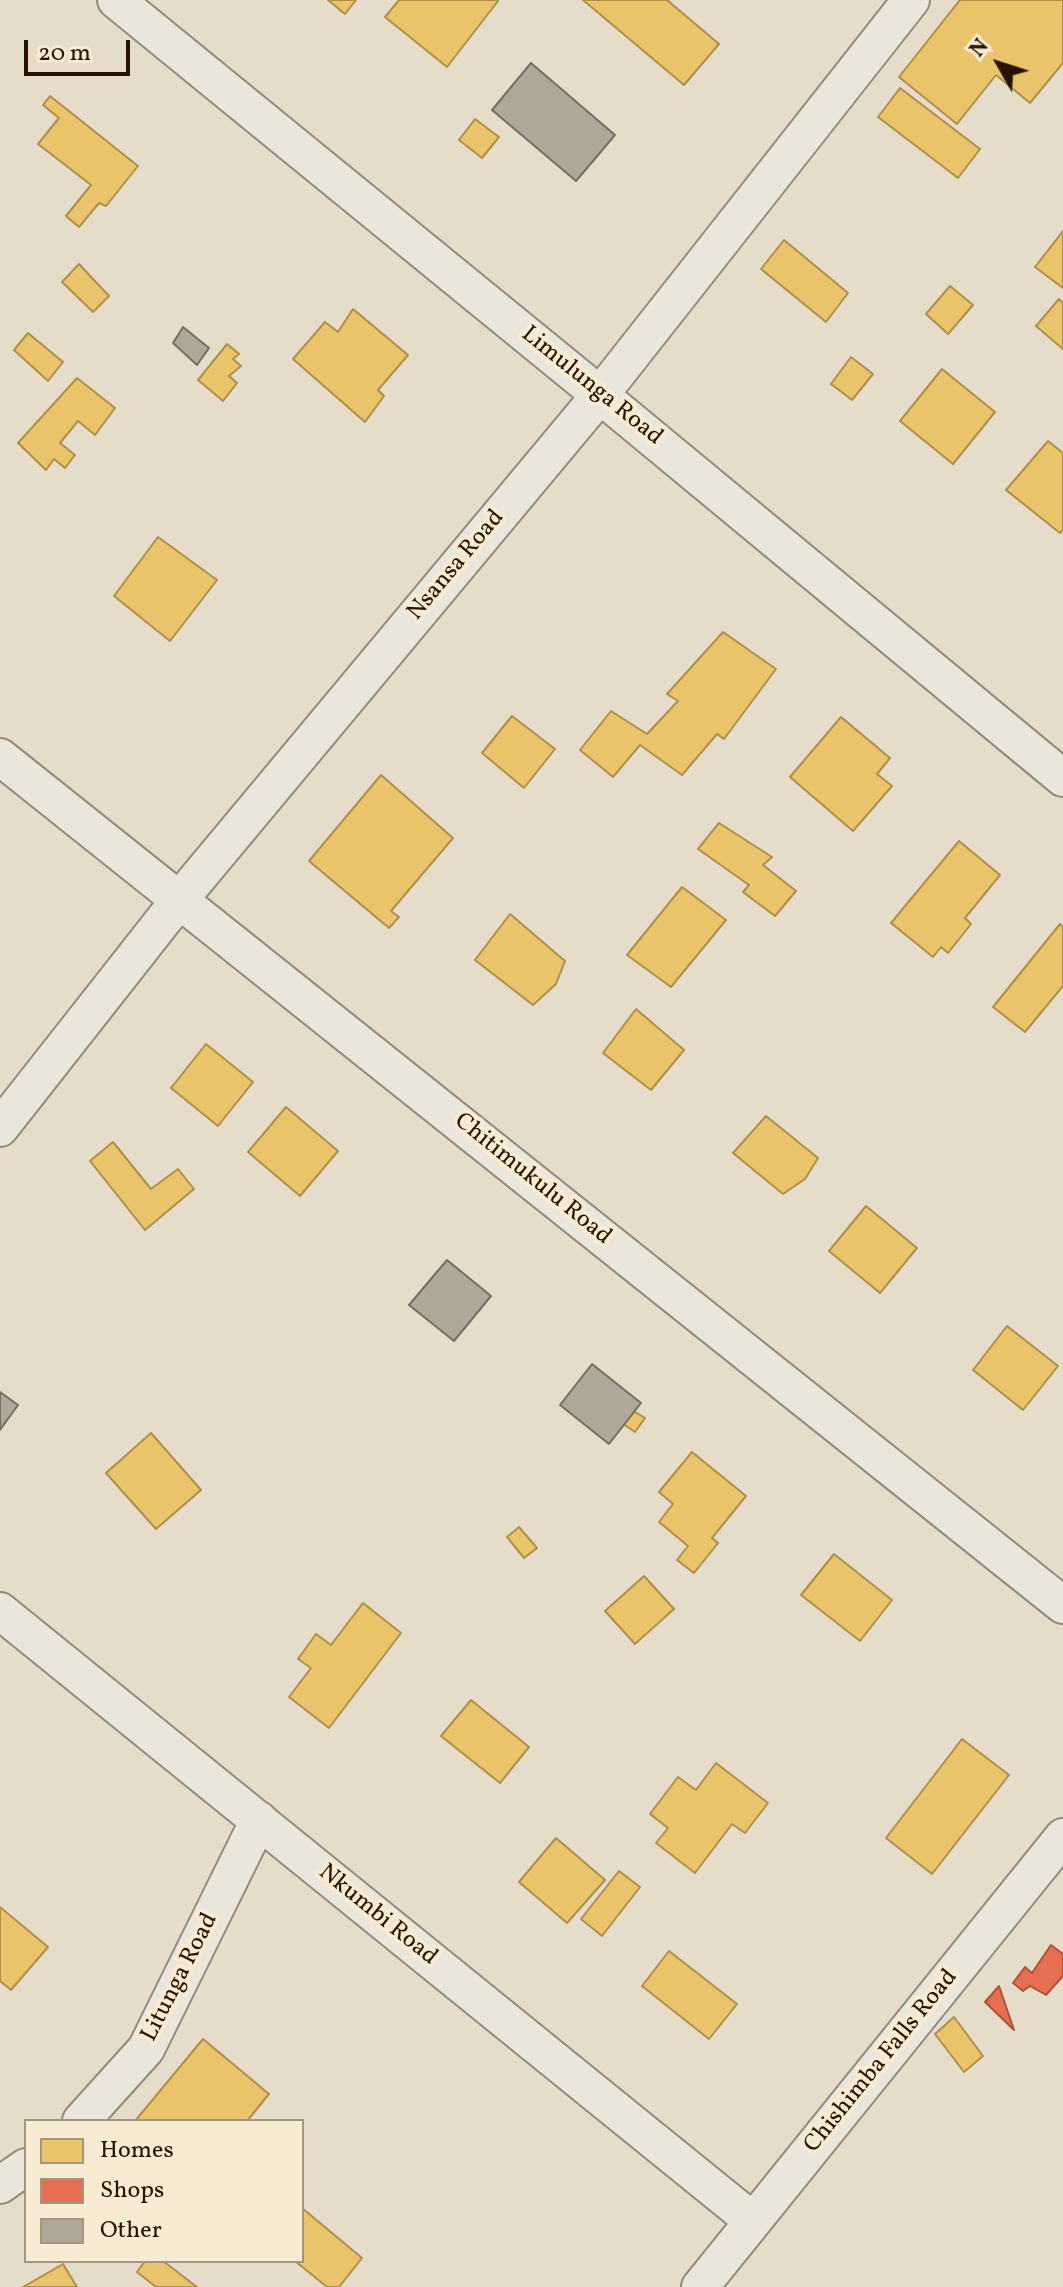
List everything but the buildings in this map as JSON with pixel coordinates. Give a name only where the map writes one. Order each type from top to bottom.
[{"type":"street","name":"Limulunga Road","points":[[116,0],[1063,778]]},
{"type":"street","name":"Nsansa Road","points":[[0,1128],[180,899],[600,395],[911,0]]},
{"type":"street","name":"Chitimukulu Road","points":[[0,757],[1063,1605]]},
{"type":"street","name":"Nkumbi Road","points":[[0,1611],[753,2221]]},
{"type":"street","name":"Litunga Road","points":[[83,2119],[146,2049],[259,1820]]},
{"type":"street","name":"Chishimba Falls Road","points":[[700,2287],[1063,1837]]},
{"type":"street","points":[[0,2185],[24,2168]]}]
